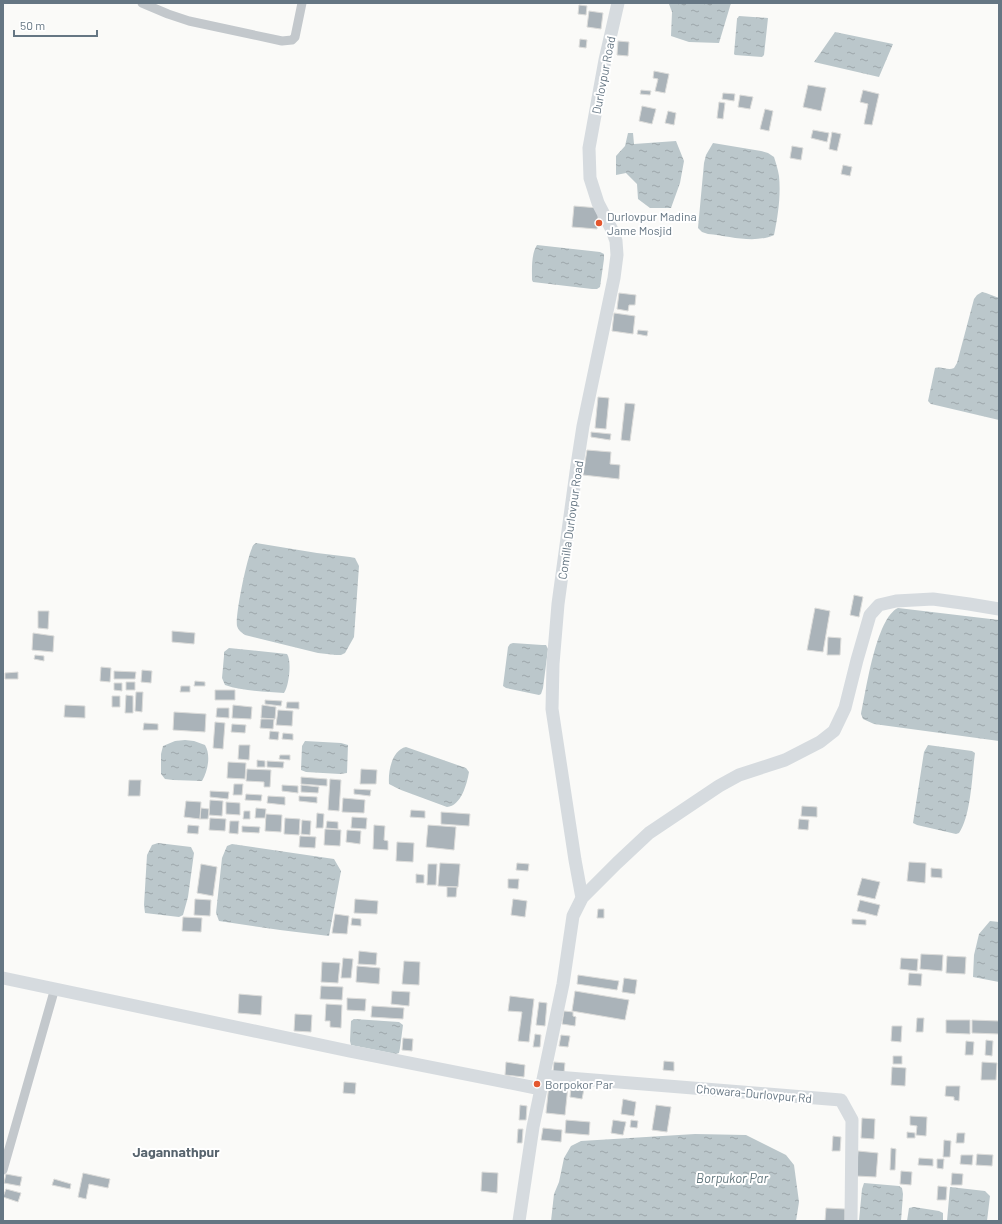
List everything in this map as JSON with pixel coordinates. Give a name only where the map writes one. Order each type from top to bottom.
[{"type":"street","points":[[142,3],[189,21],[282,41],[289,41],[295,37],[302,3]]},
{"type":"street","name":"Durlovpur Road","points":[[589,148],[605,60],[618,3]]},
{"type":"street","name":"Comilla Durlovpur Road","points":[[582,898],[552,709],[555,639],[574,488],[584,426],[614,278],[617,255],[616,241],[598,203],[590,178],[589,148]]},
{"type":"street","points":[[519,1221],[533,1127],[563,984],[573,916],[582,898],[649,833],[719,786],[739,775],[785,760],[820,742],[834,731],[845,708],[870,615],[879,605],[896,601],[933,599],[999,609]]},
{"type":"street","points":[[3,978],[349,1051],[543,1083]]},
{"type":"street","points":[[3,1170],[55,988]]},
{"type":"street","name":"Chowara-Durlovpur Rd","points":[[543,1083],[841,1100],[852,1120],[851,1221]]},
{"type":"water","points":[[669,3],[731,3],[719,43],[689,42],[671,36],[672,12]]},
{"type":"water","points":[[739,16],[768,18],[764,55],[762,57],[734,54],[737,19]]},
{"type":"water","points":[[835,32],[893,44],[879,77],[814,62]]},
{"type":"water","points":[[628,133],[633,133],[634,144],[676,141],[684,161],[680,183],[671,208],[650,208],[638,199],[637,184],[626,173],[616,175],[616,156],[625,146]]},
{"type":"water","points":[[713,143],[761,151],[774,157],[779,176],[780,191],[774,235],[758,239],[741,239],[708,234],[702,232],[698,228],[704,163],[706,155]]},
{"type":"water","points":[[537,245],[600,252],[604,254],[600,287],[597,289],[592,289],[533,282],[532,262]]},
{"type":"water","points":[[982,292],[999,298],[999,420],[931,404],[928,401],[935,368],[952,369],[957,363],[974,299]]},
{"type":"water","points":[[256,543],[355,558],[359,566],[354,637],[345,653],[336,655],[318,653],[245,635],[239,630],[237,620],[242,587],[247,563],[253,546]]},
{"type":"water","points":[[898,608],[999,620],[999,741],[874,724],[863,719],[861,714],[869,673],[878,640],[890,614]]},
{"type":"water","points":[[513,643],[546,645],[548,649],[541,694],[539,695],[506,688],[503,686],[508,647]]},
{"type":"water","points":[[229,648],[287,654],[289,657],[289,674],[284,693],[246,690],[225,685],[222,678],[224,652]]},
{"type":"water","points":[[175,741],[194,741],[205,745],[207,749],[208,763],[206,773],[202,781],[165,779],[161,774],[161,754],[163,746]]},
{"type":"water","points":[[305,741],[341,743],[348,745],[347,773],[306,772],[301,770],[302,746]]},
{"type":"water","points":[[928,745],[972,751],[975,753],[969,806],[963,826],[959,833],[956,834],[913,823],[924,752]]},
{"type":"water","points":[[406,747],[466,768],[469,772],[467,782],[460,799],[456,803],[447,807],[389,784],[390,767],[394,757],[397,752]]},
{"type":"water","points":[[158,843],[191,847],[194,853],[188,897],[183,915],[179,917],[145,913],[144,905],[147,855],[152,845]]},
{"type":"water","points":[[232,844],[334,859],[341,871],[329,936],[219,921],[216,913],[222,858],[227,846]]},
{"type":"water","points":[[990,921],[999,922],[999,982],[973,977],[974,955],[979,934]]},
{"type":"water","points":[[354,1019],[399,1022],[403,1025],[399,1053],[396,1054],[351,1045],[351,1021]]},
{"type":"water","name":"Borpukor Par","points":[[695,1134],[746,1135],[786,1155],[794,1165],[799,1202],[796,1221],[551,1221],[554,1194],[559,1182],[564,1158],[571,1146],[581,1141]]},
{"type":"water","points":[[864,1183],[899,1186],[902,1188],[901,1221],[859,1221],[862,1189]]},
{"type":"water","points":[[950,1187],[985,1191],[990,1196],[987,1221],[947,1221]]},
{"type":"water","points":[[914,1207],[939,1211],[943,1213],[943,1221],[907,1221],[909,1208]]},
{"type":"building","points":[[579,5],[587,6],[586,15],[578,14]]},
{"type":"building","points":[[589,11],[603,13],[601,29],[587,27]]},
{"type":"building","points":[[580,39],[587,40],[586,48],[579,47]]},
{"type":"building","points":[[618,41],[629,42],[628,56],[617,55]]},
{"type":"building","points":[[654,71],[669,74],[665,93],[655,91],[658,79],[653,78]]},
{"type":"building","points":[[808,85],[826,88],[821,111],[803,107]]},
{"type":"building","points":[[641,90],[651,91],[650,95],[640,94]]},
{"type":"building","points":[[863,90],[879,94],[872,125],[864,124],[868,104],[860,102]]},
{"type":"building","points":[[723,93],[735,94],[734,101],[722,99]]},
{"type":"building","points":[[740,95],[753,97],[750,109],[738,107]]},
{"type":"building","points":[[719,102],[725,103],[723,119],[717,118]]},
{"type":"building","points":[[642,106],[656,109],[652,124],[639,121]]},
{"type":"building","points":[[765,109],[773,111],[769,131],[760,129]]},
{"type":"building","points":[[668,111],[676,113],[674,125],[665,123]]},
{"type":"building","points":[[813,130],[829,133],[827,142],[811,138]]},
{"type":"building","points":[[832,132],[841,134],[837,151],[829,149]]},
{"type":"building","points":[[792,146],[803,148],[801,160],[790,158]]},
{"type":"building","points":[[843,165],[852,167],[850,176],[841,174]]},
{"type":"building","points":[[574,206],[599,208],[597,229],[572,227]]},
{"type":"building","points":[[619,293],[636,295],[635,305],[629,305],[628,311],[617,309]]},
{"type":"building","points":[[614,313],[635,316],[633,334],[612,331]]},
{"type":"building","points":[[638,330],[648,331],[647,336],[637,334]]},
{"type":"building","points":[[598,397],[609,398],[606,429],[595,428]]},
{"type":"building","points":[[625,403],[635,404],[630,441],[621,440]]},
{"type":"building","points":[[591,432],[611,434],[610,440],[591,437]]},
{"type":"building","points":[[587,450],[611,452],[610,464],[620,465],[619,479],[583,475]]},
{"type":"building","points":[[854,595],[863,597],[859,617],[850,615]]},
{"type":"building","points":[[815,608],[830,611],[823,652],[807,650]]},
{"type":"building","points":[[38,611],[49,611],[48,629],[38,628]]},
{"type":"building","points":[[172,631],[195,633],[194,644],[172,642]]},
{"type":"building","points":[[33,633],[54,636],[53,652],[32,650]]},
{"type":"building","points":[[828,637],[841,638],[840,655],[827,655]]},
{"type":"building","points":[[35,655],[44,656],[44,661],[34,659]]},
{"type":"building","points":[[101,667],[111,668],[110,682],[100,681]]},
{"type":"building","points":[[142,670],[152,671],[151,683],[141,682]]},
{"type":"building","points":[[114,671],[136,672],[135,679],[114,679]]},
{"type":"building","points":[[18,672],[18,679],[5,679],[5,673]]},
{"type":"building","points":[[195,681],[205,682],[205,686],[194,686]]},
{"type":"building","points":[[126,682],[135,682],[135,690],[126,690]]},
{"type":"building","points":[[114,683],[122,683],[122,691],[114,690]]},
{"type":"building","points":[[181,686],[190,686],[190,692],[180,692]]},
{"type":"building","points":[[215,690],[235,690],[235,700],[215,700]]},
{"type":"building","points":[[136,692],[143,692],[142,712],[135,711]]},
{"type":"building","points":[[126,695],[133,696],[133,713],[125,713]]},
{"type":"building","points":[[112,696],[120,696],[120,707],[112,707]]},
{"type":"building","points":[[265,700],[282,701],[281,706],[265,704]]},
{"type":"building","points":[[287,702],[299,702],[299,709],[286,708]]},
{"type":"building","points":[[65,705],[85,706],[85,718],[64,717]]},
{"type":"building","points":[[233,705],[252,707],[251,719],[232,718]]},
{"type":"building","points":[[262,705],[276,707],[275,719],[261,718]]},
{"type":"building","points":[[217,708],[229,708],[229,718],[216,717]]},
{"type":"building","points":[[278,710],[293,711],[292,726],[276,725]]},
{"type":"building","points":[[174,712],[206,714],[205,732],[173,730]]},
{"type":"building","points":[[261,719],[274,719],[273,729],[260,728]]},
{"type":"building","points":[[215,722],[225,723],[223,749],[213,748]]},
{"type":"building","points":[[144,723],[158,724],[158,730],[143,730]]},
{"type":"building","points":[[232,724],[246,725],[245,733],[231,732]]},
{"type":"building","points":[[270,731],[279,732],[278,740],[269,739]]},
{"type":"building","points":[[283,733],[293,734],[293,740],[282,739]]},
{"type":"building","points":[[239,745],[250,745],[249,760],[238,759]]},
{"type":"building","points":[[280,755],[290,755],[290,760],[279,759]]},
{"type":"building","points":[[257,760],[265,761],[265,767],[257,767]]},
{"type":"building","points":[[267,761],[284,762],[283,768],[267,767]]},
{"type":"building","points":[[228,762],[246,763],[245,779],[227,778]]},
{"type":"building","points":[[247,769],[271,770],[270,787],[264,787],[264,782],[246,781]]},
{"type":"building","points":[[361,769],[377,770],[376,784],[360,784]]},
{"type":"building","points":[[301,777],[327,779],[327,786],[301,784]]},
{"type":"building","points":[[330,779],[341,780],[339,811],[328,810]]},
{"type":"building","points":[[129,780],[141,780],[140,796],[128,796]]},
{"type":"building","points":[[234,784],[243,784],[242,795],[233,795]]},
{"type":"building","points":[[282,785],[298,786],[298,793],[282,791]]},
{"type":"building","points":[[301,785],[319,787],[318,793],[301,792]]},
{"type":"building","points":[[354,789],[371,790],[370,796],[354,794]]},
{"type":"building","points":[[210,791],[229,792],[228,799],[210,797]]},
{"type":"building","points":[[246,794],[262,795],[261,801],[245,800]]},
{"type":"building","points":[[268,796],[285,797],[285,805],[267,803]]},
{"type":"building","points":[[299,796],[317,797],[317,803],[299,801]]},
{"type":"building","points":[[343,798],[365,800],[364,813],[342,812]]},
{"type":"building","points":[[210,800],[223,801],[222,816],[209,815]]},
{"type":"building","points":[[186,801],[201,802],[200,819],[184,817]]},
{"type":"building","points":[[226,802],[240,803],[240,815],[226,814]]},
{"type":"building","points":[[802,806],[817,807],[817,817],[801,816]]},
{"type":"building","points":[[201,808],[209,809],[208,819],[200,819]]},
{"type":"building","points":[[256,808],[266,809],[265,818],[255,818]]},
{"type":"building","points":[[411,810],[425,811],[425,818],[410,817]]},
{"type":"building","points":[[244,811],[250,811],[250,819],[243,819]]},
{"type":"building","points":[[441,812],[470,814],[469,826],[441,824]]},
{"type":"building","points":[[317,813],[324,814],[323,828],[316,828]]},
{"type":"building","points":[[266,814],[282,815],[281,832],[265,831]]},
{"type":"building","points":[[352,817],[367,818],[366,829],[351,828]]},
{"type":"building","points":[[210,818],[226,819],[225,831],[209,830]]},
{"type":"building","points":[[285,818],[300,819],[299,835],[284,834]]},
{"type":"building","points":[[799,819],[809,820],[808,830],[798,829]]},
{"type":"building","points":[[302,820],[311,821],[310,835],[301,834]]},
{"type":"building","points":[[230,821],[239,821],[238,834],[229,833]]},
{"type":"building","points":[[327,821],[338,822],[338,829],[326,828]]},
{"type":"building","points":[[188,825],[199,826],[198,834],[187,833]]},
{"type":"building","points":[[374,825],[385,826],[384,840],[388,841],[388,850],[373,849]]},
{"type":"building","points":[[428,825],[456,827],[454,850],[426,847]]},
{"type":"building","points":[[242,826],[260,827],[259,833],[242,832]]},
{"type":"building","points":[[325,829],[341,830],[340,846],[324,845]]},
{"type":"building","points":[[347,830],[361,831],[360,844],[346,842]]},
{"type":"building","points":[[300,836],[316,837],[315,848],[299,847]]},
{"type":"building","points":[[397,842],[414,843],[413,862],[396,861]]},
{"type":"building","points":[[909,862],[926,863],[925,883],[907,881]]},
{"type":"building","points":[[440,863],[460,864],[458,887],[438,886]]},
{"type":"building","points":[[517,863],[529,864],[528,871],[516,870]]},
{"type":"building","points":[[201,864],[217,867],[213,896],[197,893]]},
{"type":"building","points":[[428,864],[437,864],[436,885],[427,885]]},
{"type":"building","points":[[931,868],[942,869],[942,878],[931,877]]},
{"type":"building","points":[[416,874],[424,875],[424,883],[416,883]]},
{"type":"building","points":[[862,878],[880,882],[875,899],[857,895]]},
{"type":"building","points":[[508,879],[519,879],[518,889],[508,888]]},
{"type":"building","points":[[447,887],[457,887],[456,897],[447,897]]},
{"type":"building","points":[[195,899],[211,900],[210,916],[194,915]]},
{"type":"building","points":[[355,899],[378,901],[377,914],[354,913]]},
{"type":"building","points":[[513,899],[527,901],[525,917],[511,915]]},
{"type":"building","points":[[860,900],[880,905],[877,916],[857,911]]},
{"type":"building","points":[[598,909],[604,909],[604,918],[597,918]]},
{"type":"building","points":[[335,914],[349,916],[347,934],[332,933]]},
{"type":"building","points":[[183,917],[202,918],[201,932],[182,931]]},
{"type":"building","points":[[352,918],[361,919],[361,926],[351,925]]},
{"type":"building","points":[[852,919],[866,920],[866,925],[852,924]]},
{"type":"building","points":[[359,951],[377,953],[376,965],[358,964]]},
{"type":"building","points":[[921,954],[943,955],[942,971],[920,969]]},
{"type":"building","points":[[947,956],[966,957],[965,974],[946,973]]},
{"type":"building","points":[[343,958],[353,959],[351,978],[341,978]]},
{"type":"building","points":[[901,958],[918,959],[917,971],[900,969]]},
{"type":"building","points":[[404,961],[420,962],[419,985],[402,984]]},
{"type":"building","points":[[322,962],[340,963],[338,983],[321,982]]},
{"type":"building","points":[[357,966],[380,968],[379,984],[356,982]]},
{"type":"building","points":[[909,973],[922,974],[921,986],[908,985]]},
{"type":"building","points":[[578,975],[619,981],[617,990],[577,984]]},
{"type":"building","points":[[624,978],[637,980],[635,994],[622,992]]},
{"type":"building","points":[[321,986],[343,987],[342,1000],[320,999]]},
{"type":"building","points":[[392,991],[410,992],[409,1006],[391,1004]]},
{"type":"building","points":[[575,991],[629,1000],[625,1020],[572,1011]]},
{"type":"building","points":[[239,994],[262,996],[261,1015],[238,1013]]},
{"type":"building","points":[[510,996],[534,999],[529,1042],[518,1041],[522,1012],[508,1011]]},
{"type":"building","points":[[347,998],[366,999],[365,1011],[347,1010]]},
{"type":"building","points":[[539,1002],[547,1003],[545,1026],[536,1025]]},
{"type":"building","points":[[326,1004],[342,1005],[341,1028],[330,1027],[330,1021],[325,1021]]},
{"type":"building","points":[[372,1006],[404,1008],[403,1019],[371,1017]]},
{"type":"building","points":[[564,1011],[573,1012],[573,1016],[576,1017],[575,1026],[562,1024]]},
{"type":"building","points":[[295,1014],[312,1015],[311,1032],[294,1031]]},
{"type":"building","points":[[917,1018],[924,1018],[923,1032],[916,1032]]},
{"type":"building","points":[[946,1020],[970,1020],[970,1034],[946,1033]]},
{"type":"building","points":[[972,1020],[999,1021],[999,1034],[972,1033]]},
{"type":"building","points":[[892,1026],[902,1026],[901,1042],[891,1041]]},
{"type":"building","points":[[535,1034],[541,1035],[540,1047],[533,1047]]},
{"type":"building","points":[[561,1035],[570,1036],[568,1047],[559,1046]]},
{"type":"building","points":[[403,1038],[413,1039],[412,1051],[402,1050]]},
{"type":"building","points":[[986,1040],[993,1041],[992,1056],[985,1055]]},
{"type":"building","points":[[966,1041],[974,1042],[973,1055],[965,1055]]},
{"type":"building","points":[[893,1056],[902,1056],[902,1064],[893,1064]]},
{"type":"building","points":[[664,1061],[674,1062],[674,1071],[663,1070]]},
{"type":"building","points":[[506,1062],[525,1065],[524,1077],[505,1075]]},
{"type":"building","points":[[554,1062],[565,1063],[564,1073],[553,1072]]},
{"type":"building","points":[[982,1062],[997,1063],[996,1080],[981,1080]]},
{"type":"building","points":[[892,1067],[906,1068],[905,1086],[891,1085]]},
{"type":"building","points":[[344,1082],[356,1083],[355,1094],[343,1093]]},
{"type":"building","points":[[549,1084],[568,1086],[565,1115],[546,1113]]},
{"type":"building","points":[[946,1086],[960,1086],[959,1101],[954,1100],[954,1097],[945,1096]]},
{"type":"building","points":[[571,1087],[584,1089],[582,1099],[570,1097]]},
{"type":"building","points":[[623,1099],[636,1102],[634,1116],[621,1114]]},
{"type":"building","points":[[520,1105],[527,1106],[526,1120],[519,1120]]},
{"type":"building","points":[[656,1105],[671,1107],[667,1132],[652,1130]]},
{"type":"building","points":[[910,1116],[927,1117],[926,1136],[916,1135],[917,1126],[910,1125]]},
{"type":"building","points":[[862,1118],[875,1119],[874,1139],[861,1138]]},
{"type":"building","points":[[566,1120],[590,1122],[589,1135],[565,1133]]},
{"type":"building","points":[[613,1120],[626,1122],[623,1135],[611,1133]]},
{"type":"building","points":[[631,1120],[638,1121],[637,1128],[630,1127]]},
{"type":"building","points":[[543,1128],[562,1130],[561,1142],[541,1140]]},
{"type":"building","points":[[518,1129],[523,1129],[522,1143],[517,1143]]},
{"type":"building","points":[[907,1132],[915,1133],[915,1138],[907,1138]]},
{"type":"building","points":[[957,1133],[965,1133],[964,1143],[956,1143]]},
{"type":"building","points":[[833,1136],[841,1137],[840,1151],[832,1151]]},
{"type":"building","points":[[944,1140],[951,1141],[950,1157],[943,1157]]},
{"type":"building","points":[[891,1148],[896,1149],[895,1170],[890,1170]]},
{"type":"building","points":[[858,1151],[878,1153],[876,1177],[856,1176]]},
{"type":"building","points":[[977,1154],[993,1155],[992,1166],[976,1165]]},
{"type":"building","points":[[961,1155],[973,1155],[972,1165],[960,1164]]},
{"type":"building","points":[[919,1158],[933,1159],[933,1166],[918,1165]]},
{"type":"building","points":[[937,1159],[944,1159],[943,1169],[937,1168]]},
{"type":"building","points":[[901,1171],[912,1172],[911,1185],[900,1184]]},
{"type":"building","points":[[482,1172],[498,1173],[497,1193],[481,1191]]},
{"type":"building","points":[[83,1173],[110,1179],[108,1188],[89,1184],[86,1199],[78,1197]]},
{"type":"building","points":[[952,1173],[963,1174],[962,1185],[951,1185]]},
{"type":"building","points":[[6,1174],[22,1177],[20,1186],[4,1183]]},
{"type":"building","points":[[54,1179],[71,1184],[70,1189],[52,1185]]},
{"type":"building","points":[[938,1186],[947,1187],[946,1200],[937,1200]]},
{"type":"building","points":[[6,1189],[21,1193],[18,1202],[3,1197]]},
{"type":"building","points":[[826,1208],[845,1209],[845,1221],[825,1221]]},
{"type":"place","name":"Durlovpur Madina Jame Mosjid","points":[[599,223]]},
{"type":"place","name":"Borpokor Par","points":[[537,1084]]},
{"type":"district","name":"Jagannathpur","points":[[176,1151]]}]
